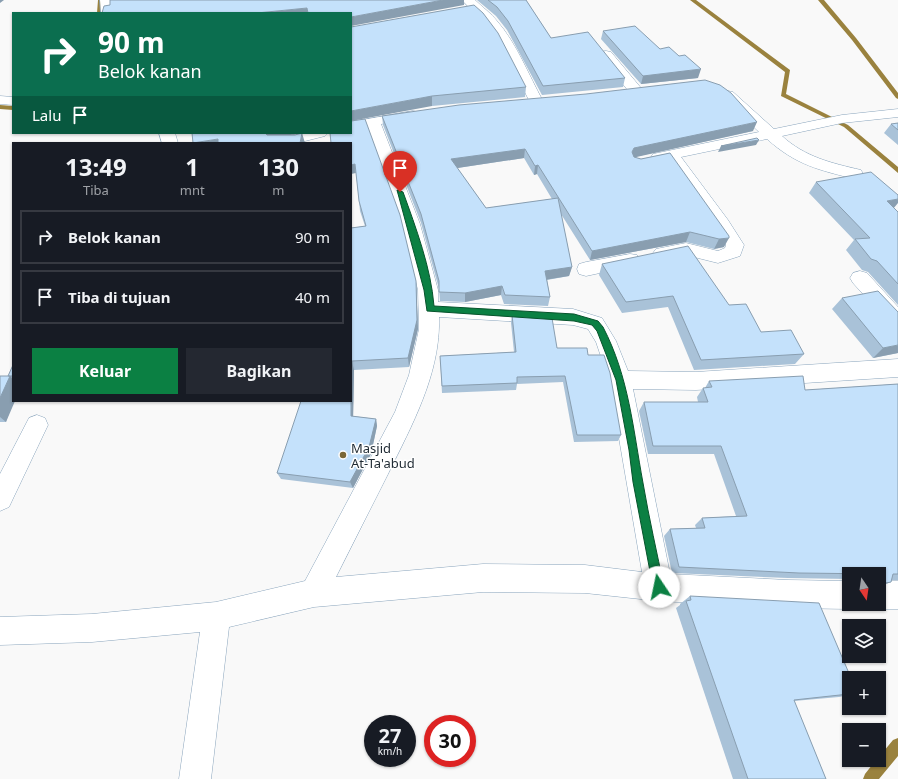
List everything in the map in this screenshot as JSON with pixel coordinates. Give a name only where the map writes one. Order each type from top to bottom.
[{"type":"street","points":[[459,11],[471,4],[493,22],[542,101],[521,103]]},
{"type":"street","points":[[599,46],[643,90],[619,93]]},
{"type":"street","points":[[717,87],[771,133],[788,150],[799,157],[812,163],[854,174]]},
{"type":"street","points":[[0,100],[12,101]]},
{"type":"street","points":[[645,160],[842,119],[898,113]]},
{"type":"street","points":[[352,126],[372,121],[428,114]]},
{"type":"street","points":[[314,593],[406,414],[420,375],[429,329],[430,309],[428,290],[411,224],[372,121]]},
{"type":"street","points":[[282,142],[316,134]]},
{"type":"street","points":[[586,269],[686,249],[718,257],[734,252],[735,245],[722,224],[671,154]]},
{"type":"street","points":[[860,278],[898,320]]},
{"type":"street","points":[[430,309],[574,317],[595,323],[600,329],[620,380],[659,587]]},
{"type":"street","points":[[620,380],[696,381],[898,368]]},
{"type":"street","points":[[0,499],[37,425]]},
{"type":"street","points":[[0,631],[92,628],[216,616],[314,593],[482,578],[586,579],[659,587],[788,594],[842,595]]},
{"type":"street","points":[[886,595],[898,595]]},
{"type":"street","points":[[195,779],[216,616]]},
{"type":"building","points":[[110,0],[443,0],[352,17],[352,12],[308,12],[307,8],[267,12],[102,12],[104,6],[110,5]]},
{"type":"building","points":[[488,0],[526,0],[551,38],[588,32],[625,78],[543,86],[508,21],[497,7]]},
{"type":"building","points":[[474,5],[483,13],[498,33],[526,87],[432,96],[352,111],[352,27]]},
{"type":"building","points":[[635,26],[660,49],[669,47],[679,56],[685,55],[701,69],[643,76],[603,31]]},
{"type":"building","points":[[705,80],[720,85],[731,93],[757,122],[634,148],[632,152],[634,157],[641,159],[670,153],[729,238],[719,239],[690,232],[592,251],[538,165],[535,166],[525,149],[451,159],[486,208],[558,198],[572,267],[545,271],[550,297],[505,295],[502,286],[465,293],[439,292],[439,281],[421,214],[382,116],[459,105],[586,94]]},
{"type":"building","points":[[365,119],[400,215],[416,281],[417,320],[408,358],[352,361],[352,228],[366,226],[359,201],[355,164],[352,165],[352,142],[331,142],[330,134],[352,134],[352,121]]},
{"type":"building","points":[[898,123],[898,130],[891,124]]},
{"type":"building","points":[[192,134],[302,134],[300,142],[218,142],[218,139],[193,142]]},
{"type":"building","points":[[757,138],[759,140],[721,146]]},
{"type":"building","points":[[871,172],[898,195],[898,199],[887,201],[898,212],[898,284],[877,261],[871,259],[855,239],[870,238],[816,182]]},
{"type":"building","points":[[688,246],[729,305],[746,304],[761,332],[791,330],[804,354],[701,360],[673,296],[626,302],[602,264]]},
{"type":"building","points":[[878,291],[898,312],[898,345],[883,348],[842,298]]},
{"type":"building","points":[[512,315],[552,318],[557,348],[587,348],[588,355],[604,355],[610,373],[621,435],[577,435],[565,376],[517,377],[517,383],[442,386],[440,356],[516,352]]},
{"type":"building","points":[[12,367],[12,376],[8,376]]},
{"type":"building","points":[[0,376],[10,376],[0,398]]},
{"type":"building","points":[[803,376],[805,390],[898,384],[898,574],[893,574],[891,582],[886,583],[886,567],[842,567],[842,574],[679,567],[670,529],[705,528],[702,518],[747,516],[721,446],[653,446],[644,402],[708,402],[703,388],[712,387],[709,381]]},
{"type":"building","points":[[301,402],[351,402],[351,416],[376,419],[369,447],[350,482],[277,473]]},
{"type":"building","points":[[690,596],[819,603],[842,657],[842,663],[845,663],[848,671],[842,671],[842,695],[794,700],[826,779],[748,779],[686,601],[691,600]]},
{"type":"waterway","points":[[100,12],[101,0]]},
{"type":"waterway","points":[[693,0],[788,71],[783,95],[846,126],[898,171]]},
{"type":"waterway","points":[[821,0],[854,39],[898,97]]},
{"type":"waterway","points":[[0,107],[12,108]]},
{"type":"waterway","points":[[870,779],[898,745]]},
{"type":"place","name":"Masjid At-Ta'abud","points":[[343,455]]},
{"type":"route","points":[[400,192],[411,224],[428,290],[430,309],[574,317],[586,319],[595,323],[600,329],[606,341],[620,380],[659,587]]}]
